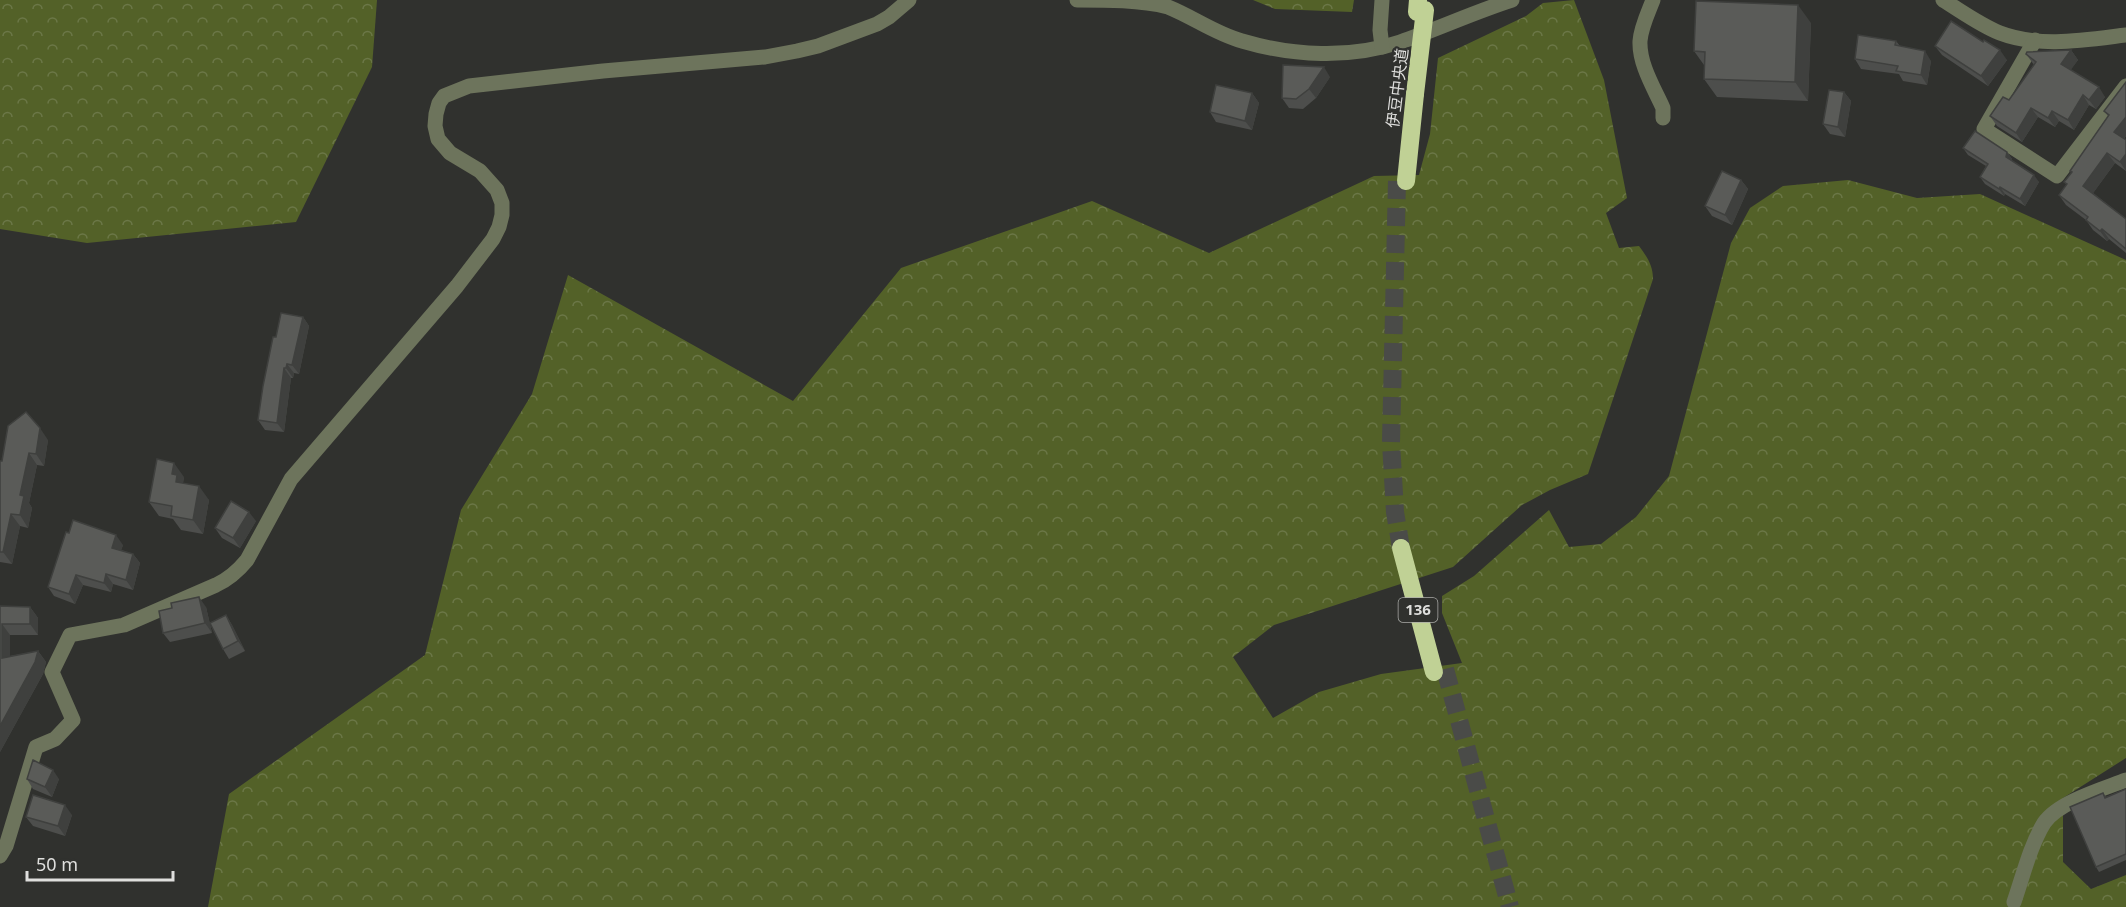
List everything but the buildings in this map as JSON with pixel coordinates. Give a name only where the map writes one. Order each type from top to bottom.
[{"type":"highway","name":"伊豆中央道","points":[[1402,181],[1422,5]]},
{"type":"highway","name":"136","points":[[1406,546],[1440,670]]},
{"type":"street","points":[[0,856],[6,846],[36,747],[55,740],[73,720],[52,672],[70,635],[124,625],[228,579],[239,570],[247,560],[291,479],[457,286],[493,239],[502,215],[502,203],[497,190],[480,171],[450,153],[438,139],[435,126],[436,114],[444,96],[469,86],[603,71],[765,57],[797,51],[818,46],[877,24],[909,0]]},
{"type":"street","points":[[1077,0],[1148,2],[1166,6],[1240,41],[1268,48],[1319,53],[1352,52],[1382,47],[1399,42],[1478,5],[1512,0]]},
{"type":"street","points":[[1382,0],[1380,30],[1382,47]]},
{"type":"street","points":[[1653,0],[1643,25],[1640,41],[1641,56],[1663,108],[1663,118]]},
{"type":"street","points":[[1943,0],[1998,32],[2015,38],[2061,42],[2126,35]]},
{"type":"street","points":[[2035,40],[1984,129],[2057,176],[2126,86]]},
{"type":"street","points":[[2014,902],[2034,844],[2045,822],[2070,804],[2126,780]]},
{"type":"green space","points":[[0,0],[377,0],[372,67],[296,222],[87,243],[0,229]]},
{"type":"green space","points":[[1253,0],[1354,0],[1352,12],[1275,9]]},
{"type":"green space","points":[[1574,0],[1604,80],[1627,198],[1606,213],[1619,248],[1639,246],[1651,265],[1653,274],[1588,474],[1522,505],[1453,567],[1274,625],[1233,657],[1273,718],[1319,692],[1381,674],[1462,663],[1442,613],[1442,596],[1474,576],[1549,510],[1569,547],[1601,544],[1636,517],[1669,476],[1731,243],[1750,208],[1783,186],[1848,180],[1917,198],[1980,194],[2126,260],[2126,758],[2063,798],[2063,862],[2091,889],[2126,875],[2126,907],[208,907],[229,794],[425,655],[461,510],[532,394],[568,275],[793,401],[901,268],[1092,201],[1209,253],[1374,176],[1419,175],[1430,134],[1438,58],[1526,16],[1543,3]]},
{"type":"tunnel","points":[[1397,181],[1391,442],[1395,512],[1401,548]]},
{"type":"tunnel","points":[[1445,669],[1510,907]]}]
